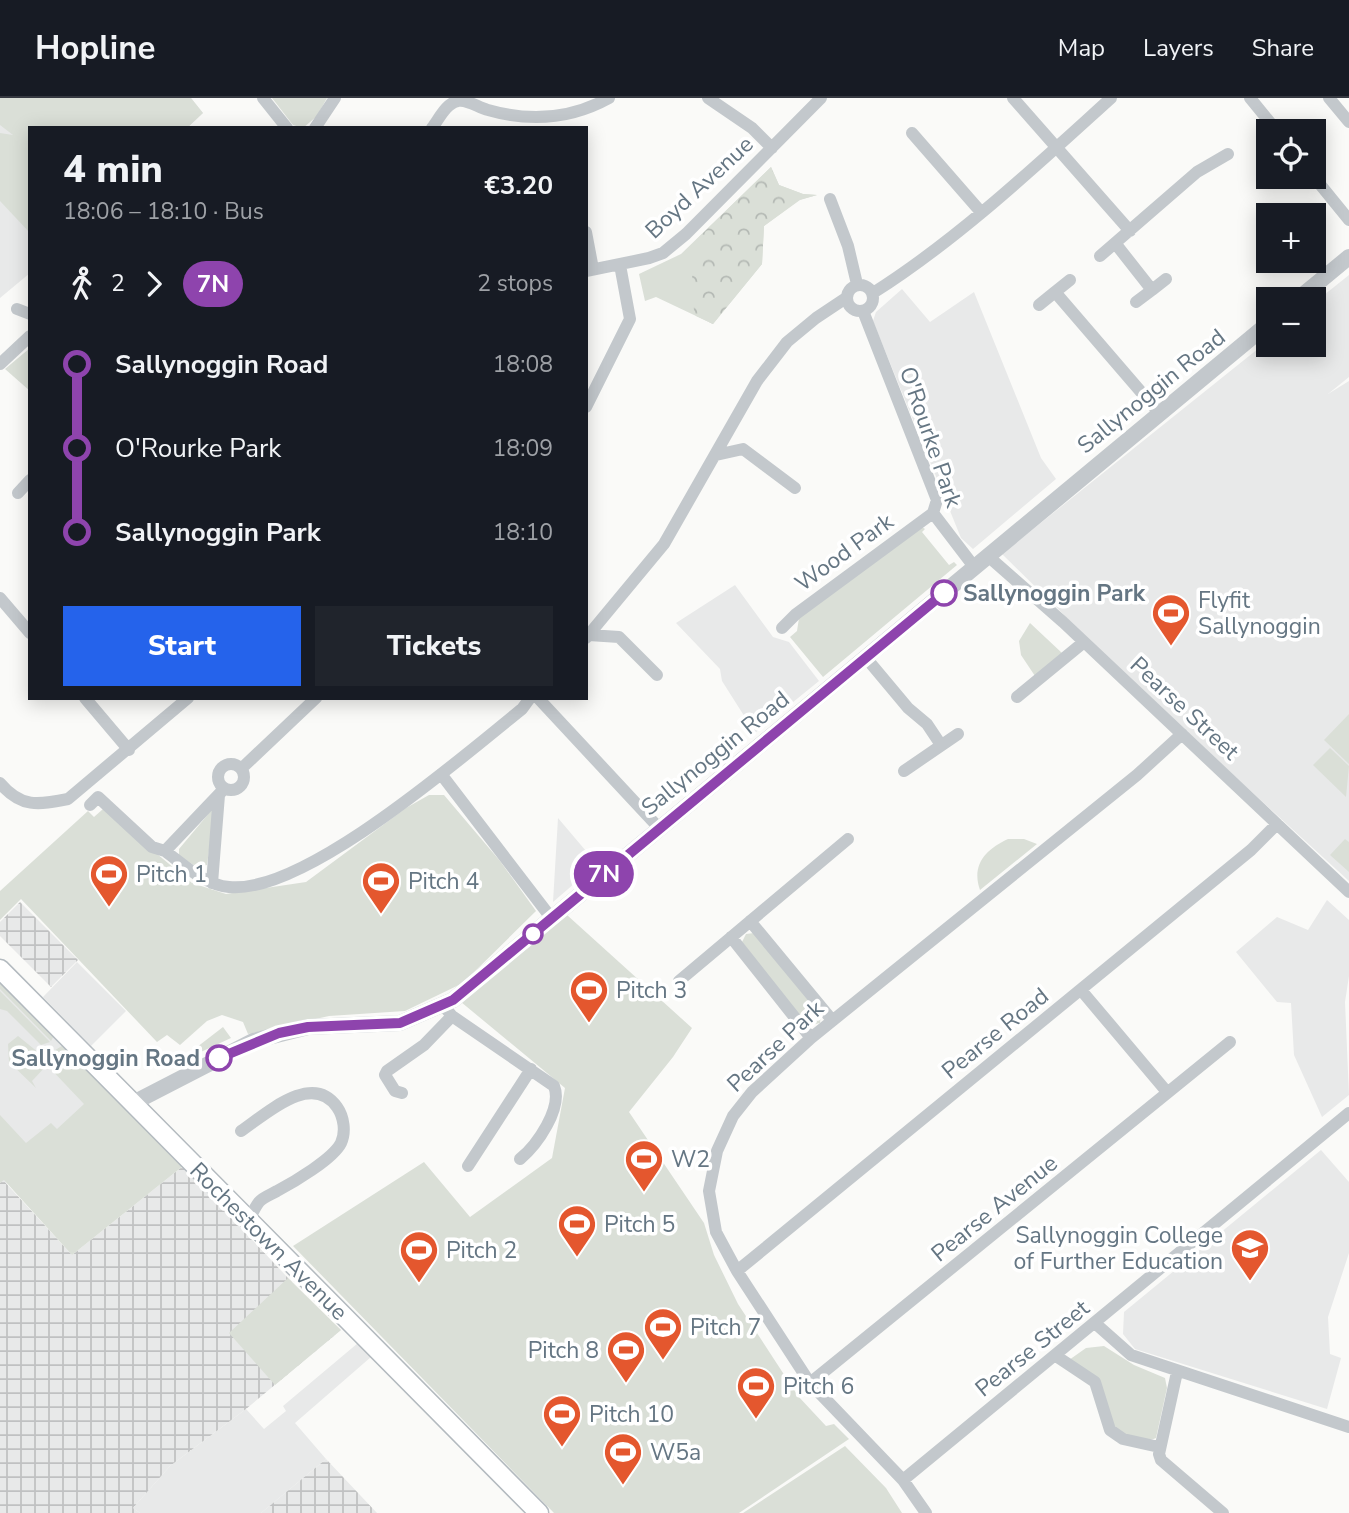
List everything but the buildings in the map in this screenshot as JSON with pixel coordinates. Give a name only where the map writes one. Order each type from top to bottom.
[{"type":"main road","name":"Rochestown Avenue","points":[[0,969],[539,1513]]},
{"type":"street","points":[[263,98],[285,126]]},
{"type":"street","points":[[316,126],[335,98]]},
{"type":"street","points":[[433,126],[449,105],[456,101],[464,100],[486,110],[519,117],[558,122],[608,98]]},
{"type":"street","points":[[708,98],[752,128],[772,148]]},
{"type":"street","name":"Boyd Avenue","points":[[590,270],[663,253],[821,98]]},
{"type":"street","points":[[1013,98],[1130,231]]},
{"type":"street","points":[[873,293],[902,275],[1057,147],[1111,98]]},
{"type":"street","points":[[1250,98],[1267,119]]},
{"type":"street","points":[[1329,98],[1349,122]]},
{"type":"street","points":[[912,132],[980,211]]},
{"type":"street","points":[[1100,256],[1197,172],[1228,154]]},
{"type":"street","points":[[1324,189],[1349,220]]},
{"type":"street","points":[[830,199],[848,246],[857,285]]},
{"type":"street","points":[[1115,243],[1152,290]]},
{"type":"street","points":[[588,251],[590,270]]},
{"type":"street","points":[[1313,287],[1349,257]]},
{"type":"street","points":[[588,403],[630,319],[620,265]]},
{"type":"street","points":[[1136,302],[1166,279]]},
{"type":"street","points":[[1039,304],[1070,280]]},
{"type":"street","points":[[588,636],[664,544],[757,382],[786,342],[846,298],[849,289],[857,285],[867,286],[873,293],[871,306],[863,311],[850,307],[846,298]]},
{"type":"street","points":[[1055,292],[1160,414]]},
{"type":"street","name":"O'Rourke Park","points":[[863,311],[937,500],[933,513],[975,568]]},
{"type":"street","name":"Sallynoggin Road","points":[[133,1103],[243,1046],[271,1035],[308,1027],[400,1023],[447,1011],[659,828],[867,659],[1256,335]]},
{"type":"street","points":[[0,364],[28,338]]},
{"type":"street","points":[[733,424],[743,449],[795,488]]},
{"type":"street","points":[[716,455],[743,449]]},
{"type":"street","points":[[18,492],[28,482]]},
{"type":"street","name":"Wood Park","points":[[782,628],[796,614],[933,513]]},
{"type":"street","name":"Pearse Street","points":[[989,557],[1084,642],[1349,892]]},
{"type":"street","points":[[0,598],[28,631]]},
{"type":"street","points":[[611,611],[619,637],[657,675]]},
{"type":"street","points":[[588,636],[619,637]]},
{"type":"street","points":[[1017,697],[1084,642]]},
{"type":"street","points":[[867,659],[908,709],[926,724],[941,745]]},
{"type":"street","points":[[87,700],[129,750]]},
{"type":"street","points":[[2,790],[27,803],[45,804],[68,799],[186,700]]},
{"type":"street","points":[[242,768],[314,700]]},
{"type":"street","points":[[90,805],[98,797],[152,846],[165,851],[212,883],[230,887],[252,887],[294,874],[314,864],[441,774],[522,709],[529,700]]},
{"type":"street","points":[[540,700],[659,828]]},
{"type":"street","points":[[905,771],[958,734]]},
{"type":"street","name":"Pearse Park","points":[[926,1513],[922,1503],[902,1480],[810,1383],[737,1271],[716,1232],[709,1191],[717,1151],[733,1116],[752,1092],[811,1038],[906,964],[1182,734]]},
{"type":"street","points":[[212,883],[222,792],[218,778],[220,769],[231,764],[242,768]]},
{"type":"street","points":[[165,851],[222,792],[241,786],[245,778],[242,768]]},
{"type":"street","points":[[441,774],[552,919]]},
{"type":"street","name":"Pearse Road","points":[[737,1271],[1251,850],[1277,824]]},
{"type":"street","points":[[679,981],[848,839]]},
{"type":"street","points":[[750,921],[832,1020]]},
{"type":"street","points":[[731,937],[811,1038]]},
{"type":"street","points":[[1081,990],[1167,1092]]},
{"type":"street","points":[[402,1093],[395,1091],[385,1075],[387,1071],[424,1045],[447,1011],[554,1086],[558,1098],[532,1150],[520,1159]]},
{"type":"street","name":"Pearse Avenue","points":[[810,1383],[1202,1062],[1230,1042]]},
{"type":"street","points":[[468,1167],[531,1069]]},
{"type":"street","points":[[241,1131],[283,1104],[304,1093],[314,1092],[331,1100],[343,1117],[344,1125],[343,1138],[336,1150],[261,1200],[249,1220]]},
{"type":"street","name":"Pearse Street","points":[[902,1480],[1096,1324],[1349,1113]]},
{"type":"street","points":[[1096,1324],[1131,1355],[1349,1427]]},
{"type":"street","points":[[1056,1356],[1095,1382],[1110,1430],[1123,1439],[1159,1447]]},
{"type":"street","points":[[1177,1372],[1159,1447],[1161,1460],[1223,1513]]},
{"type":"shaded area","points":[[0,98],[191,98],[203,113],[189,126],[28,126],[28,275],[0,298]]},
{"type":"shaded area","points":[[1349,275],[1349,377],[1328,394],[1349,381],[1349,881],[1218,761],[1208,756],[1002,554],[1256,350],[1256,357],[1326,357],[1326,293]]},
{"type":"shaded area","points":[[902,289],[930,322],[974,292],[1041,458],[1056,479],[973,549],[961,538],[873,321],[876,312]]},
{"type":"shaded area","points":[[735,585],[773,637],[789,642],[819,681],[755,733],[722,681],[720,669],[676,623]]},
{"type":"shaded area","points":[[558,818],[597,864],[553,902]]},
{"type":"shaded area","points":[[1327,900],[1349,920],[1349,976],[1345,1002],[1349,1095],[1322,1117],[1294,1055],[1291,1003],[1277,1002],[1236,952],[1277,917],[1308,930]]},
{"type":"shaded area","points":[[20,902],[78,960],[51,987],[0,936],[0,922]]},
{"type":"shaded area","points":[[77,962],[126,1011],[91,1046],[43,997]]},
{"type":"shaded area","points":[[0,979],[183,1166],[0,1183]]},
{"type":"shaded area","name":"Sallynoggin College of Further Education","points":[[1321,1150],[1349,1182],[1349,1253],[1328,1317],[1330,1354],[1341,1358],[1327,1409],[1135,1349],[1123,1334],[1124,1312]]},
{"type":"shaded area","points":[[183,1166],[317,1309],[341,1330],[246,1409],[170,1466],[133,1508],[140,1513],[0,1513],[0,1183],[3,1180],[72,1255]]},
{"type":"shaded area","points":[[358,1343],[371,1357],[295,1423],[326,1459],[261,1513],[140,1513],[133,1508],[170,1466],[246,1409],[264,1429],[286,1411],[283,1406]]},
{"type":"shaded area","points":[[326,1459],[377,1513],[261,1513]]},
{"type":"green space","points":[[0,98],[191,98],[203,113],[189,126],[28,126],[28,231],[0,201],[0,133],[13,135],[0,125]]},
{"type":"green space","points":[[272,98],[327,98],[317,116],[305,126],[293,125]]},
{"type":"green space","points":[[771,167],[779,185],[803,194],[817,195],[799,200],[764,226],[762,264],[713,324],[656,297],[645,301],[639,274],[681,254]]},
{"type":"green space","points":[[771,167],[779,185],[803,194],[817,195],[800,200],[764,226],[762,264],[713,324],[696,316],[694,311],[692,277],[701,251],[696,240]]},
{"type":"green space","points":[[28,350],[28,389],[5,369]]},
{"type":"green space","points":[[922,527],[925,529],[922,532],[949,565],[954,562],[957,565],[823,677],[790,637],[797,631],[799,618]]},
{"type":"green space","points":[[1030,623],[1062,653],[1035,676],[1021,655],[1019,641]]},
{"type":"green space","points":[[1349,714],[1349,764],[1324,740]]},
{"type":"green space","points":[[1330,748],[1349,766],[1346,797],[1313,765]]},
{"type":"green space","points":[[429,795],[444,795],[500,861],[536,911],[463,983],[405,1011],[329,1016],[248,1034],[243,1022],[222,1015],[207,1021],[180,1045],[167,1035],[157,1042],[21,899],[0,920],[0,891],[88,811],[94,817],[103,809],[192,883],[226,894],[306,882],[406,808]]},
{"type":"green space","points":[[215,806],[207,865],[197,867],[179,856],[179,849]]},
{"type":"green space","points":[[1008,839],[1024,839],[1037,844],[980,890],[977,873],[982,859]]},
{"type":"green space","points":[[1345,839],[1349,842],[1349,872],[1330,855]]},
{"type":"green space","points":[[567,915],[692,1028],[673,1057],[629,1112],[704,1223],[714,1255],[738,1304],[798,1396],[826,1426],[834,1424],[849,1439],[739,1513],[554,1513],[293,1246],[424,1162],[470,1217],[552,1158],[565,1088],[461,1002]]},
{"type":"green space","points":[[754,933],[821,1013],[820,1023],[807,1026],[742,942],[746,934]]},
{"type":"green space","points":[[0,975],[55,1034],[51,1041],[0,989]]},
{"type":"green space","points":[[0,991],[50,1042],[41,1045],[7,1011],[0,1009]]},
{"type":"green space","points":[[223,1027],[231,1038],[190,1057],[188,1054]]},
{"type":"green space","points":[[18,1036],[44,1057],[65,1044],[183,1166],[72,1255],[4,1180],[0,1183],[0,1115],[26,1143],[51,1123],[57,1129],[84,1104],[47,1065],[32,1081],[36,1088],[9,1062],[8,1044]]},
{"type":"green space","points":[[288,1278],[341,1330],[275,1385],[229,1333]]},
{"type":"green space","points":[[1104,1346],[1134,1365],[1165,1378],[1167,1388],[1156,1438],[1140,1439],[1115,1429],[1105,1396],[1096,1380],[1069,1360],[1086,1348]]},
{"type":"green space","points":[[845,1446],[886,1488],[902,1513],[743,1513]]},
{"type":"bus line","name":"7N","points":[[219,1058],[253,1041],[279,1033],[308,1027],[400,1023],[453,1000],[944,593]]},
{"type":"place","name":"Sallynoggin Park","points":[[944,593]]},
{"type":"place","name":"Flyfit Sallynoggin","points":[[1171,647]]},
{"type":"place","name":"Pitch 1","points":[[109,908]]},
{"type":"place","name":"Pitch 4","points":[[381,915]]},
{"type":"place","name":"Pitch 3","points":[[589,1024]]},
{"type":"place","name":"Sallynoggin Road","points":[[219,1058]]},
{"type":"place","name":"W2","points":[[644,1193]]},
{"type":"place","name":"Pitch 5","points":[[577,1258]]},
{"type":"place","name":"Sallynoggin College of Further Education","points":[[1250,1282]]},
{"type":"place","name":"Pitch 2","points":[[419,1284]]},
{"type":"place","name":"Pitch 7","points":[[663,1361]]},
{"type":"place","name":"Pitch 8","points":[[626,1384]]},
{"type":"place","name":"Pitch 6","points":[[756,1420]]},
{"type":"place","name":"Pitch 10","points":[[562,1448]]},
{"type":"place","name":"W5a","points":[[623,1486]]}]
